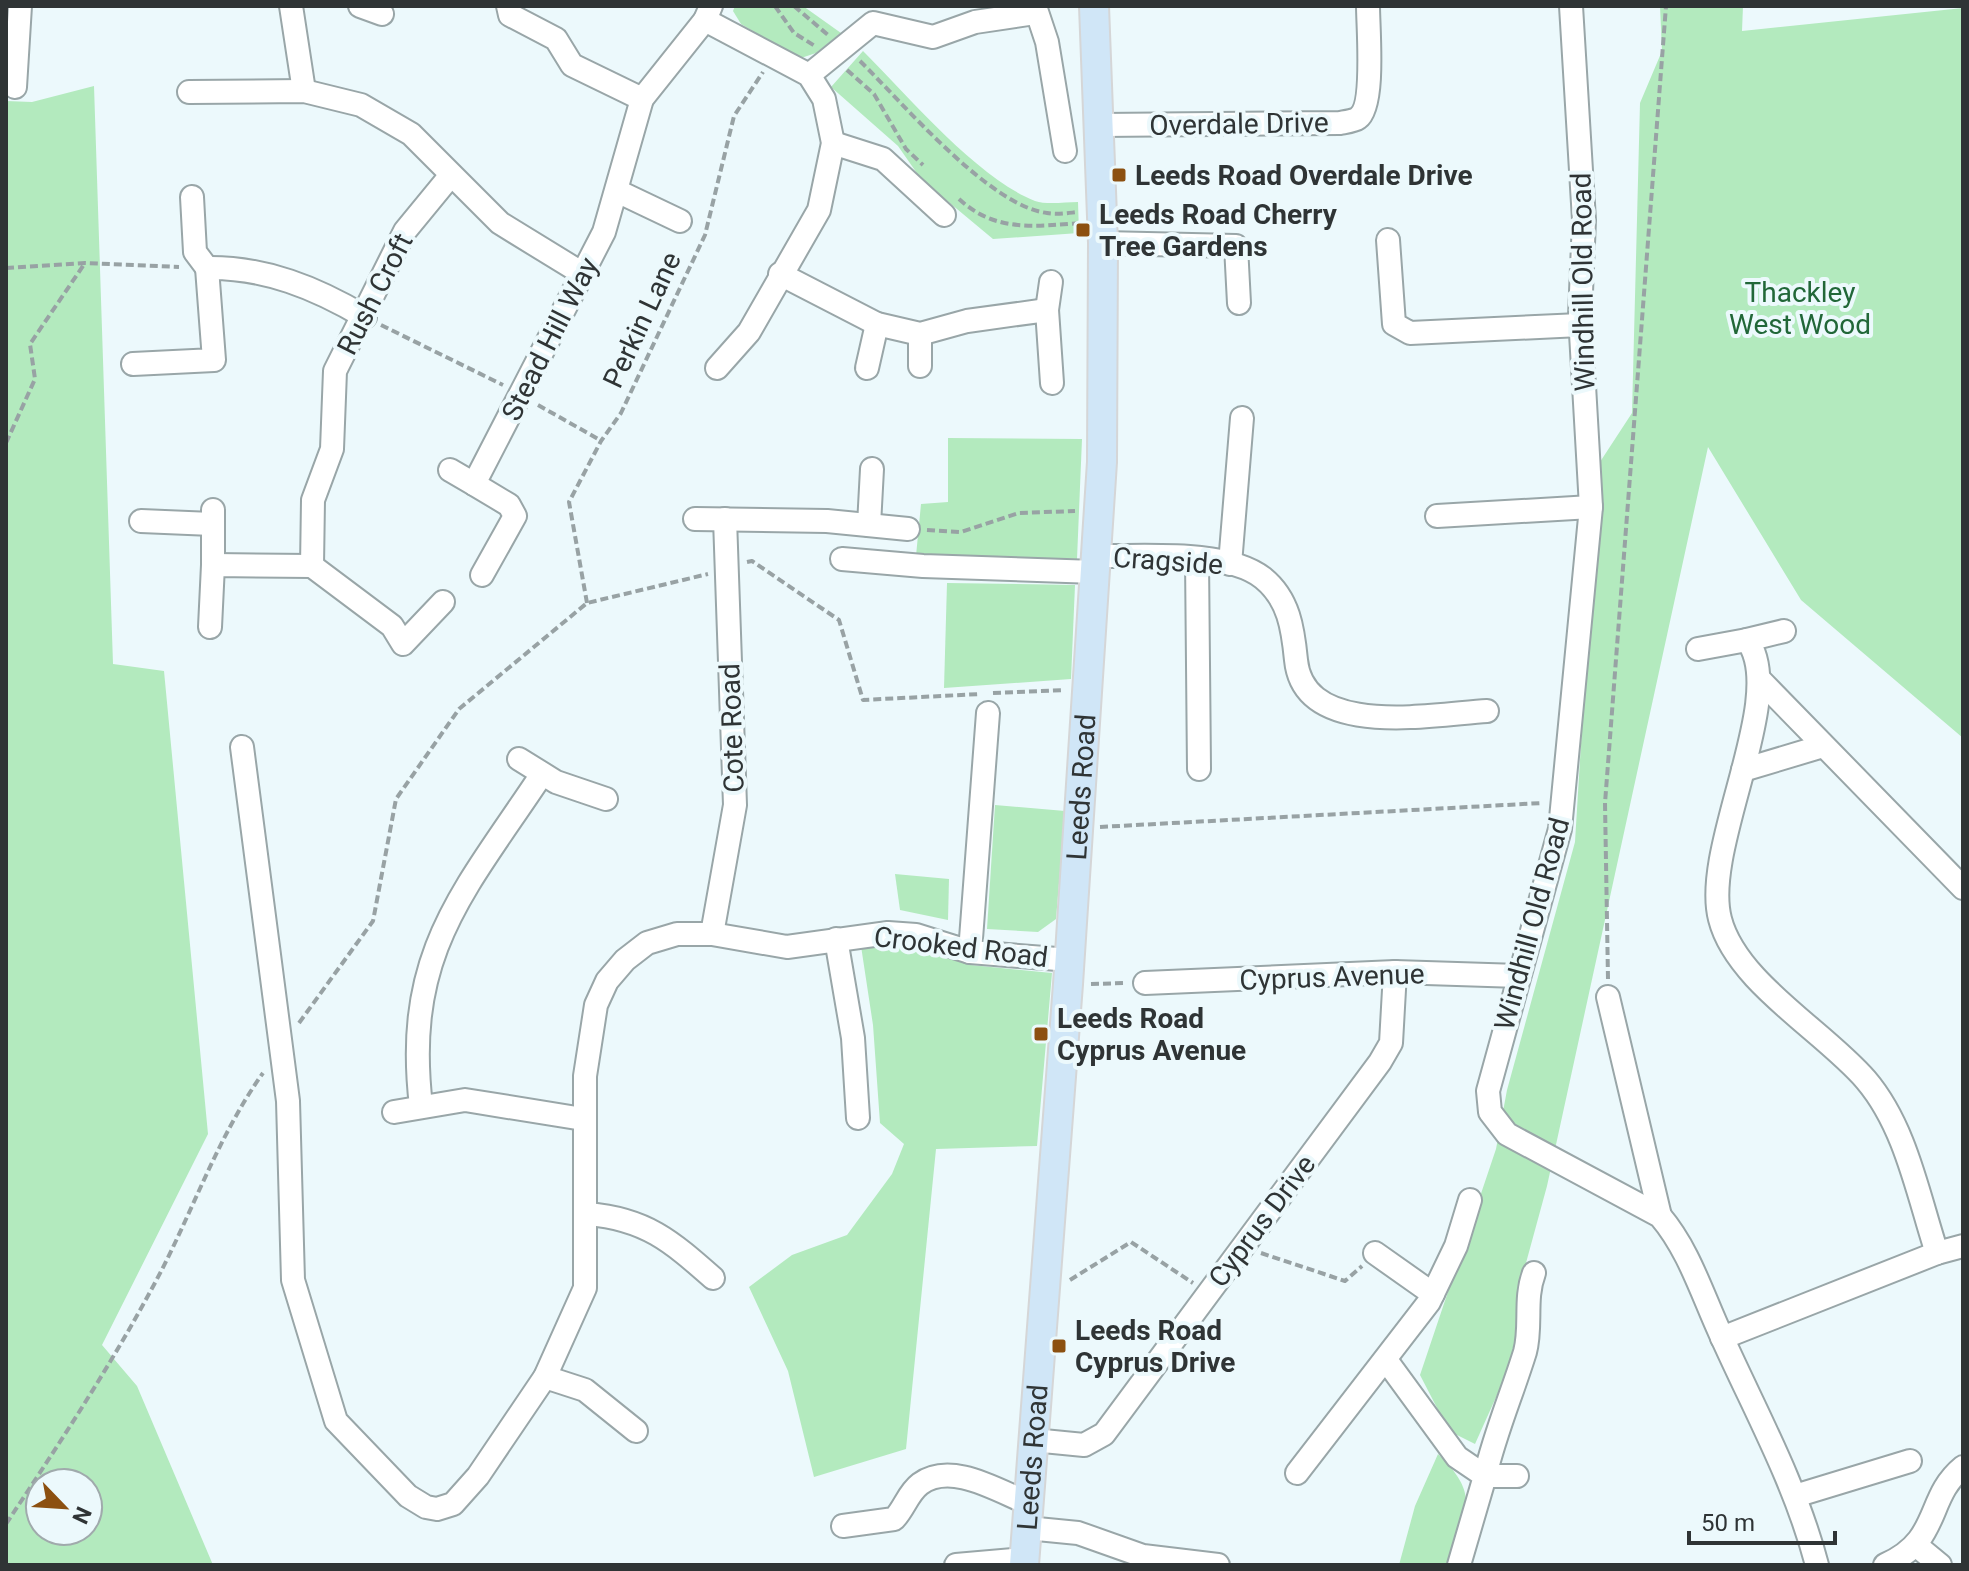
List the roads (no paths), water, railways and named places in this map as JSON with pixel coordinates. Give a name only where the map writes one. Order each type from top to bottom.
[{"type":"main road","name":"Leeds Road","points":[[1024,1562],[1069,972],[1099,509],[1102,225],[1094,6]]},
{"type":"street","points":[[15,87],[20,6]]},
{"type":"street","points":[[291,6],[304,91]]},
{"type":"street","points":[[360,6],[382,14]]},
{"type":"street","points":[[508,6],[510,15],[556,39],[572,65],[642,99]]},
{"type":"street","name":"Overdale Drive","points":[[1100,125],[1340,123],[1357,119],[1366,109],[1368,90],[1368,6]]},
{"type":"street","name":"Windhill Old Road","points":[[1571,6],[1584,220],[1580,325],[1591,507],[1560,829],[1488,1091],[1490,1112],[1507,1134],[1660,1216],[1678,1237],[1722,1338],[1777,1447],[1817,1565]]},
{"type":"street","points":[[809,75],[839,52],[872,15],[933,37],[975,22],[1035,10],[1047,42],[1065,151]]},
{"type":"street","points":[[708,13],[809,75],[824,99],[833,143],[819,210],[749,332],[717,368]]},
{"type":"street","name":"Stead Hill Way","points":[[474,484],[513,414],[519,393],[604,232],[642,99],[708,13]]},
{"type":"street","points":[[189,92],[304,91],[361,105],[411,134],[500,223],[583,274]]},
{"type":"street","points":[[833,143],[883,159],[950,206]]},
{"type":"street","name":"Rush Croft","points":[[312,566],[313,500],[332,449],[335,371],[365,317],[405,231],[451,175]]},
{"type":"street","points":[[617,191],[680,221]]},
{"type":"street","points":[[133,364],[214,360],[207,268],[195,252],[192,197]]},
{"type":"street","points":[[1102,225],[1236,246],[1239,303]]},
{"type":"street","points":[[1388,240],[1394,324],[1402,330],[1410,333],[1580,325]]},
{"type":"street","points":[[207,268],[241,267],[322,291],[365,317]]},
{"type":"street","points":[[780,274],[877,324],[920,334],[967,321],[1047,310]]},
{"type":"street","points":[[1051,282],[1047,310],[1052,383]]},
{"type":"street","points":[[867,368],[877,324]]},
{"type":"street","points":[[920,334],[920,366]]},
{"type":"street","points":[[1230,564],[1242,418]]},
{"type":"street","points":[[869,525],[872,469]]},
{"type":"street","points":[[450,470],[509,505],[515,516],[482,575]]},
{"type":"street","points":[[1437,516],[1591,507]]},
{"type":"street","points":[[141,521],[212,516],[210,627]]},
{"type":"street","points":[[695,519],[908,529]]},
{"type":"street","name":"Cote Road","points":[[712,934],[735,805],[725,519]]},
{"type":"street","name":"Cragside","points":[[842,559],[923,566],[1197,559],[1230,564],[1261,577],[1278,593],[1290,615],[1297,667],[1306,686],[1321,701],[1344,715],[1366,718],[1487,711]]},
{"type":"street","points":[[1197,559],[1199,769]]},
{"type":"street","points":[[213,565],[312,566],[392,626],[403,644],[443,602]]},
{"type":"street","points":[[1698,649],[1784,631]]},
{"type":"street","points":[[1747,640],[1755,650],[1761,681],[1721,857],[1719,916],[1744,964],[1866,1080],[1894,1121],[1937,1253]]},
{"type":"street","points":[[1761,681],[1963,888]]},
{"type":"street","points":[[970,952],[988,713]]},
{"type":"street","points":[[1743,770],[1823,746]]},
{"type":"street","name":"Crooked Road","points":[[242,747],[287,1088],[293,1280],[336,1421],[408,1496],[426,1507],[437,1509],[453,1504],[463,1496],[545,1377],[585,1288],[588,1214],[583,1119],[592,1018],[607,981],[625,960],[647,943],[677,934],[712,934],[787,947],[862,934],[916,935],[970,952],[1069,972]]},
{"type":"street","points":[[519,759],[577,791],[606,799]]},
{"type":"street","points":[[421,1106],[417,1024],[420,996],[434,947],[460,900],[542,774]]},
{"type":"street","points":[[836,939],[853,1038],[858,1118]]},
{"type":"street","name":"Cyprus Avenue","points":[[1145,983],[1395,972],[1519,976]]},
{"type":"street","name":"Cyprus Drive","points":[[1033,1440],[1084,1445],[1104,1434],[1391,1043],[1395,972]]},
{"type":"street","points":[[1608,997],[1660,1216]]},
{"type":"street","points":[[394,1112],[421,1106],[478,1101],[583,1119]]},
{"type":"street","points":[[1297,1473],[1386,1360],[1433,1294],[1456,1246],[1470,1200]]},
{"type":"street","points":[[588,1214],[625,1219],[654,1230],[713,1278]]},
{"type":"street","points":[[1722,1338],[1937,1253],[1963,1246]]},
{"type":"street","points":[[1375,1253],[1433,1294]]},
{"type":"street","points":[[1459,1565],[1497,1425],[1526,1349],[1527,1292],[1534,1273]]},
{"type":"street","points":[[1386,1360],[1457,1457],[1485,1476],[1517,1476]]},
{"type":"street","points":[[545,1377],[585,1390],[636,1431]]},
{"type":"street","points":[[1795,1496],[1910,1461]]},
{"type":"street","points":[[1885,1565],[1917,1546],[1951,1478],[1963,1467]]},
{"type":"street","points":[[843,1526],[894,1519],[921,1483],[939,1476],[959,1476],[1027,1516],[1143,1556],[1218,1565]]},
{"type":"street","points":[[1917,1546],[1940,1565]]},
{"type":"street","points":[[956,1565],[1024,1562]]},
{"type":"place","name":"Leeds Road Overdale Drive","points":[[1119,175]]},
{"type":"place","name":"Leeds Road Cherry Tree Gardens","points":[[1083,230]]},
{"type":"place","name":"Leeds Road Cyprus Avenue","points":[[1041,1034]]},
{"type":"place","name":"Leeds Road Cyprus Drive","points":[[1059,1346]]},
{"type":"park label","name":"Thackley West Wood","points":[[1800,308]]}]
